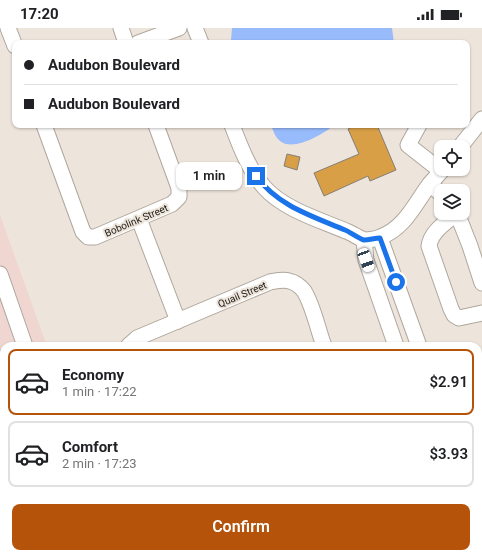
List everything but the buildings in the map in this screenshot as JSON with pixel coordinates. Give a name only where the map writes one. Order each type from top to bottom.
[{"type":"street","points":[[8,28],[13,40]]},
{"type":"street","points":[[121,28],[125,40]]},
{"type":"street","points":[[146,40],[179,28]]},
{"type":"street","points":[[195,28],[200,40]]},
{"type":"street","points":[[464,140],[469,129],[482,119]]},
{"type":"street","name":"Bobolink Street","points":[[45,128],[83,232],[88,237],[95,238],[172,204],[179,197],[180,193],[157,128]]},
{"type":"street","points":[[233,128],[248,163],[264,187],[275,197],[304,213],[364,240],[380,238],[396,229],[434,190]]},
{"type":"street","points":[[417,128],[408,145],[434,164]]},
{"type":"street","points":[[139,219],[178,321]]},
{"type":"street","points":[[449,220],[433,234],[430,240],[430,246],[450,309],[454,315],[459,318],[482,313]]},
{"type":"street","points":[[460,220],[468,239],[482,284]]},
{"type":"street","points":[[380,238],[418,342]]},
{"type":"street","points":[[364,240],[366,260],[395,342]]},
{"type":"street","points":[[0,274],[24,342]]},
{"type":"street","name":"Quail Street","points":[[132,342],[137,338],[270,282],[288,280],[298,284],[303,290],[323,342]]},
{"type":"shaded area","points":[[0,215],[46,342],[0,342]]},
{"type":"water","points":[[232,28],[392,28],[394,40],[231,40]]},
{"type":"water","points":[[272,128],[330,128],[316,137],[293,144],[286,144],[280,141],[275,135]]},
{"type":"route","points":[[256,176],[264,187],[275,197],[304,213],[364,240],[380,238],[396,282]]}]
